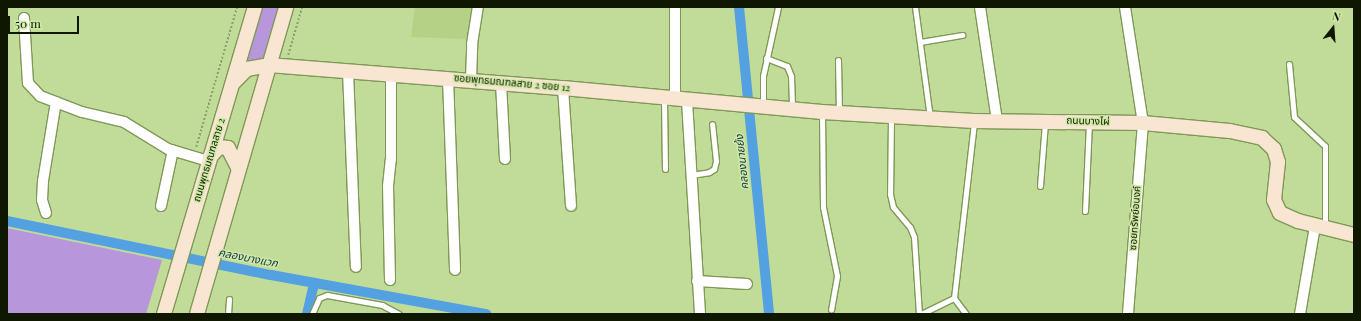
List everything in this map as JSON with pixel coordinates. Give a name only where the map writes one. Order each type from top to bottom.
[{"type":"street","name":"ถนนพุทธมณฑลสาย 2","points":[[164,314],[191,220],[205,159],[233,83],[255,7]]},
{"type":"street","points":[[197,314],[238,168],[286,7]]},
{"type":"street","points":[[471,80],[471,51],[478,7]]},
{"type":"street","points":[[675,7],[675,99],[690,175],[700,314]]},
{"type":"street","points":[[980,7],[997,121]]},
{"type":"street","name":"ซอยทรัพย์อนงค์","points":[[1125,7],[1143,123],[1128,314]]},
{"type":"street","points":[[24,18],[28,83],[40,96],[124,122],[173,150],[205,159],[219,147],[228,148],[238,168]]},
{"type":"street","name":"ซอยพุทธมณฑลสาย 2 ซอย 12","points":[[233,83],[246,69],[269,65],[448,78],[758,107]]},
{"type":"street","points":[[348,71],[356,268]]},
{"type":"street","points":[[390,280],[388,186],[391,159],[391,74]]},
{"type":"street","points":[[448,78],[455,270]]},
{"type":"street","points":[[501,83],[505,159]]},
{"type":"street","points":[[563,88],[571,206]]},
{"type":"street","points":[[46,213],[42,200],[43,181],[56,102]]},
{"type":"street","name":"ถนนบางไผ่","points":[[758,107],[930,119],[1143,123],[1230,131],[1262,138],[1269,143],[1277,157],[1274,200],[1280,212],[1288,218],[1354,235]]},
{"type":"street","points":[[161,206],[173,150]]},
{"type":"street","points":[[1300,314],[1320,227]]},
{"type":"street","points":[[697,281],[747,284]]},
{"type":"lane","points":[[758,107],[766,58],[778,7]]},
{"type":"lane","points":[[915,7],[930,119]]},
{"type":"lane","points":[[920,42],[962,35]]},
{"type":"lane","points":[[766,58],[787,66],[791,76],[792,110]]},
{"type":"lane","points":[[838,60],[839,113]]},
{"type":"lane","points":[[1289,64],[1294,117],[1325,146],[1320,227]]},
{"type":"lane","points":[[665,169],[675,99]]},
{"type":"lane","points":[[822,112],[823,207],[837,276],[831,309]]},
{"type":"lane","points":[[891,116],[890,194],[892,207],[910,227],[914,237],[920,314],[954,298]]},
{"type":"lane","points":[[966,314],[954,298],[974,120]]},
{"type":"lane","points":[[1040,186],[1045,120]]},
{"type":"lane","points":[[1085,211],[1090,121]]},
{"type":"lane","points":[[690,175],[710,172],[714,169],[716,161],[712,124]]},
{"type":"lane","points":[[312,314],[319,298],[327,295],[382,305],[399,314]]},
{"type":"lane","points":[[228,314],[229,299]]},
{"type":"path","points":[[205,159],[196,148],[237,7]]},
{"type":"path","points":[[288,54],[302,7]]},
{"type":"shaded area","points":[[260,7],[280,7],[265,59],[244,61]]},
{"type":"shaded area","points":[[415,7],[472,7],[467,39],[411,37]]},
{"type":"shaded area","points":[[7,228],[162,260],[146,314],[7,314]]},
{"type":"waterway","name":"คลองนายย้ง","points":[[739,7],[769,314]]},
{"type":"waterway","name":"คลองบางแวก","points":[[7,221],[271,275],[486,314]]},
{"type":"waterway","points":[[307,314],[314,283]]}]
